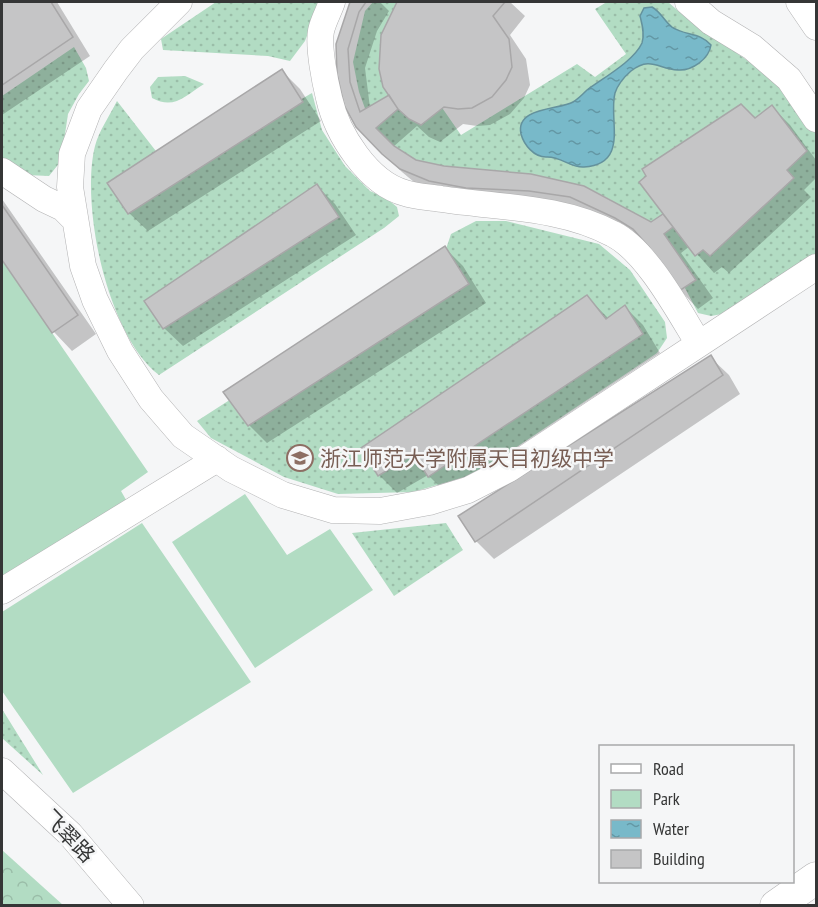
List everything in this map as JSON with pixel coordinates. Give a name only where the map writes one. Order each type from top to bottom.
[{"type":"main road","points":[[776,906],[816,878]]},
{"type":"street","points":[[179,2],[124,58],[89,109],[72,154],[70,187],[73,218],[86,275],[95,300],[120,351],[151,399],[183,436],[231,469],[283,495],[333,510],[380,511],[429,502],[468,490],[509,469],[816,267]]},
{"type":"street","points":[[332,2],[321,32],[324,76],[332,112],[350,146],[377,178],[404,193],[451,201],[525,207],[585,221],[616,235],[640,256],[699,344]]},
{"type":"street","points":[[688,2],[711,22],[752,47],[789,79],[816,119]]},
{"type":"street","points":[[799,2],[816,27]]},
{"type":"street","points":[[2,171],[44,199],[63,208],[73,218]]},
{"type":"street","points":[[2,591],[217,459]]},
{"type":"street","name":"飞翠路","points":[[2,771],[70,834],[131,906]]},
{"type":"green space","points":[[216,2],[320,2],[305,41],[290,61],[268,56],[163,50],[161,39]]},
{"type":"green space","points":[[373,2],[502,2],[426,62],[429,89],[461,135],[577,64],[595,77],[626,54],[595,9],[607,2],[668,2],[755,66],[783,90],[816,134],[816,254],[722,314],[711,316],[698,313],[661,242],[611,200],[584,186],[416,160],[394,146],[370,122],[359,92],[353,62],[365,11]]},
{"type":"green space","points":[[74,47],[86,68],[89,81],[68,114],[61,161],[49,176],[26,175],[2,159],[2,96]]},
{"type":"green space","points":[[185,76],[204,84],[173,102],[167,103],[152,98],[150,87],[158,77]]},
{"type":"green space","points":[[312,93],[322,130],[345,166],[370,191],[386,198],[397,207],[399,216],[159,375],[141,357],[125,332],[112,302],[102,269],[95,235],[91,172],[95,146],[105,123],[117,101],[173,173]]},
{"type":"green space","points":[[476,221],[506,221],[599,244],[630,270],[665,322],[667,338],[657,353],[491,464],[468,476],[413,492],[338,494],[284,477],[211,438],[197,421],[441,264],[451,234]]},
{"type":"green space","points":[[2,260],[148,472],[121,491],[129,505],[2,581]]},
{"type":"green space","points":[[245,494],[287,555],[330,529],[373,590],[255,668],[172,542]]},
{"type":"green space","points":[[142,523],[251,682],[73,793],[2,691],[2,612]]},
{"type":"green space","points":[[446,523],[463,550],[394,596],[352,533]]},
{"type":"green space","points":[[2,709],[43,775],[2,738]]},
{"type":"green space","points":[[2,850],[63,905],[2,905]]},
{"type":"water","points":[[652,7],[672,27],[707,41],[711,45],[707,55],[699,63],[683,70],[644,64],[626,76],[615,93],[612,149],[607,158],[598,164],[579,167],[534,153],[524,142],[521,134],[521,125],[525,119],[531,114],[573,102],[625,63],[638,50],[643,40],[640,16],[644,8]]},
{"type":"building","points":[[2,2],[51,2],[73,37],[2,85]]},
{"type":"building","points":[[350,2],[366,2],[359,12],[348,49],[350,82],[360,112],[389,95],[398,109],[376,128],[394,146],[416,160],[444,166],[531,174],[584,186],[651,222],[663,214],[673,227],[664,234],[696,280],[679,291],[649,247],[633,229],[570,197],[529,191],[466,188],[429,181],[400,169],[356,127],[344,105],[337,74],[336,44]]},
{"type":"building","points":[[397,2],[505,2],[493,16],[509,39],[512,67],[506,80],[492,97],[472,108],[444,107],[421,125],[409,119],[398,109],[383,87],[379,69],[381,35]]},
{"type":"building","points":[[282,69],[303,102],[128,214],[107,183]]},
{"type":"building","points":[[741,104],[755,118],[772,105],[807,151],[787,170],[794,178],[710,256],[703,250],[695,256],[639,182],[646,176],[642,169]]},
{"type":"building","points":[[317,184],[339,217],[163,329],[144,301]]},
{"type":"building","points":[[2,205],[78,315],[52,333],[2,260]]},
{"type":"building","points":[[445,246],[469,284],[248,426],[223,392]]},
{"type":"building","points":[[587,295],[606,319],[625,305],[643,334],[428,477],[414,454],[378,476],[361,448]]},
{"type":"building","points":[[711,355],[723,375],[475,542],[458,516]]},
{"type":"place","name":"浙江师范大学附属天目初级中学","points":[[300,458]]}]
